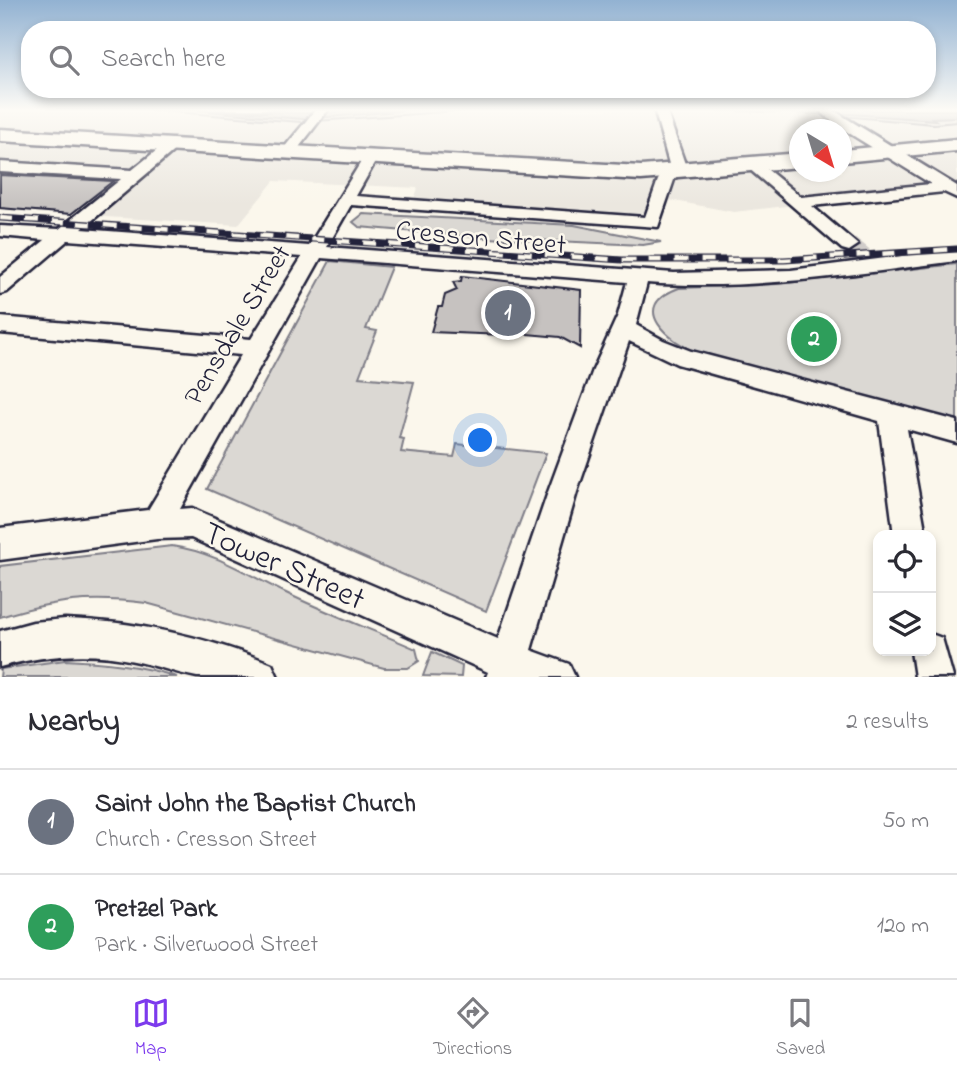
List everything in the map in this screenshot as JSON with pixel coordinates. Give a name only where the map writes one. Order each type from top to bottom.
[{"type":"street","points":[[113,142],[637,173],[789,161]]},
{"type":"street","points":[[288,152],[296,142]]},
{"type":"street","points":[[346,200],[652,223],[666,180],[673,172],[676,161],[670,142]]},
{"type":"street","points":[[873,142],[952,190]]},
{"type":"street","points":[[0,287],[172,145]]},
{"type":"street","points":[[852,155],[957,145]]},
{"type":"street","name":"Pensdale Street","points":[[157,524],[171,495],[371,157]]},
{"type":"street","points":[[752,164],[863,257]]},
{"type":"street","points":[[0,167],[136,175]]},
{"type":"street","points":[[797,202],[952,190]]},
{"type":"street","name":"Cresson Street","points":[[0,231],[315,251],[638,277],[754,278],[957,242]]},
{"type":"street","name":"Cresson Street","points":[[863,257],[957,255]]},
{"type":"street","points":[[507,670],[584,428],[622,327],[637,296],[638,277]]},
{"type":"street","points":[[0,325],[258,348]]},
{"type":"street","points":[[622,327],[655,346],[685,358],[957,432]]},
{"type":"street","points":[[891,415],[909,530]]},
{"type":"street","name":"Tower Street","points":[[0,544],[157,524],[181,522],[201,526],[507,670],[556,677]]},
{"type":"street","points":[[0,649],[46,638],[109,637],[259,677]]},
{"type":"street","points":[[930,656],[934,677]]},
{"type":"shaded area","points":[[0,142],[789,142],[789,182],[852,182],[852,142],[957,142],[957,191],[950,187],[734,212],[659,198],[648,222],[413,202],[418,188],[274,181],[238,225],[89,216],[137,176],[0,166]]},
{"type":"shaded area","points":[[363,214],[574,225],[661,242],[643,245],[487,238],[359,227],[353,222]]},
{"type":"shaded area","points":[[330,261],[391,267],[366,329],[377,331],[359,377],[414,382],[399,438],[404,439],[401,452],[454,457],[457,444],[546,453],[486,611],[207,489]]},
{"type":"shaded area","points":[[957,264],[957,422],[700,354],[666,333],[654,314],[656,305],[663,296],[679,288],[777,284]]},
{"type":"shaded area","points":[[172,546],[203,553],[302,601],[416,649],[419,661],[408,668],[384,668],[146,603],[72,601],[0,617],[0,566]]},
{"type":"shaded area","points":[[432,652],[462,666],[461,677],[423,676]]},
{"type":"shaded area","points":[[65,660],[122,665],[177,677],[0,677],[1,669]]},
{"type":"building","points":[[0,175],[113,181],[71,214],[0,208]]},
{"type":"building","points":[[462,276],[581,290],[580,348],[560,337],[505,332],[504,335],[431,332],[438,307],[442,307],[445,295],[457,290],[453,282],[461,281]]},
{"type":"tunnel","points":[[849,245],[870,262]]},
{"type":"railway","points":[[0,218],[622,260],[784,260],[957,249]]},
{"type":"place","name":"Saint John the Baptist Church","points":[[508,313]]},
{"type":"place","name":"Pretzel Park","points":[[814,339]]}]
